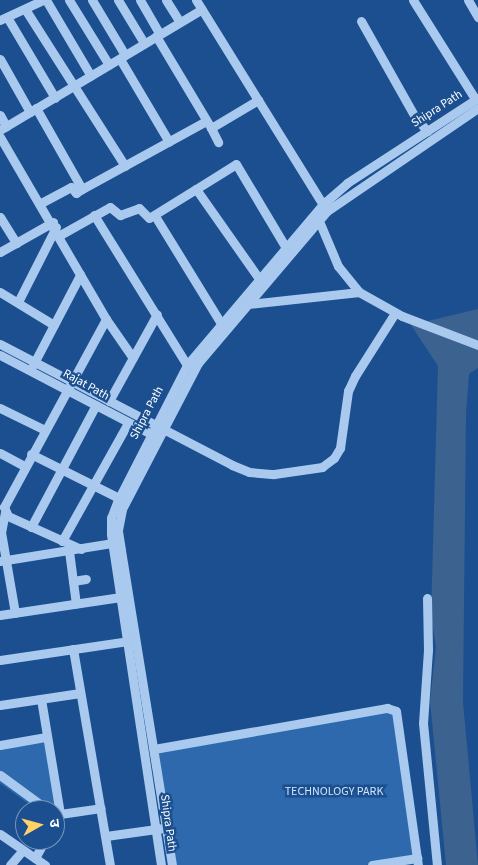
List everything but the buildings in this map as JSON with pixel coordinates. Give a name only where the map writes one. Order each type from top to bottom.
[{"type":"street","points":[[55,98],[4,18],[44,0],[92,76]]},
{"type":"street","points":[[69,0],[109,65]]},
{"type":"street","points":[[92,0],[169,142]]},
{"type":"street","points":[[118,0],[144,43]]},
{"type":"street","points":[[140,0],[218,142]]},
{"type":"street","points":[[166,0],[179,22]]},
{"type":"street","points":[[196,0],[324,208]]},
{"type":"street","points":[[413,0],[477,102]]},
{"type":"street","points":[[468,0],[478,17]]},
{"type":"street","points":[[25,9],[125,166]]},
{"type":"street","points":[[0,115],[3,128],[74,88],[144,43],[202,9]]},
{"type":"street","points":[[361,21],[414,115],[427,130]]},
{"type":"street","points":[[0,59],[82,189]]},
{"type":"street","points":[[41,203],[71,187],[76,193],[169,142],[258,100]]},
{"type":"street","name":"Shipra Path","points":[[172,865],[162,828],[128,640],[112,543],[111,518],[154,425],[187,365],[286,248],[347,183],[427,130],[477,102]]},
{"type":"street","name":"Shipra Path","points":[[161,865],[162,828],[154,748],[118,530],[122,509],[198,363],[319,220],[324,208],[477,102]]},
{"type":"street","points":[[0,137],[56,228],[80,275],[106,319],[134,358]]},
{"type":"street","points":[[0,252],[16,243],[112,207],[120,215],[138,208],[146,218],[155,216],[236,164],[286,248]]},
{"type":"street","points":[[196,189],[260,280]]},
{"type":"street","points":[[94,215],[187,365]]},
{"type":"street","points":[[155,216],[222,325]]},
{"type":"street","points":[[0,217],[16,243]]},
{"type":"street","points":[[319,220],[338,266],[359,292],[399,315],[478,345]]},
{"type":"street","points":[[18,302],[56,228]]},
{"type":"street","points":[[32,365],[80,275]]},
{"type":"street","points":[[0,292],[54,325]]},
{"type":"street","points":[[248,304],[359,292]]},
{"type":"street","points":[[109,401],[157,314]]},
{"type":"street","points":[[164,428],[173,436],[261,475],[322,467],[340,448],[348,392],[355,376],[399,315]]},
{"type":"street","points":[[15,613],[3,561],[1,522],[5,512],[4,498],[68,390],[106,319]]},
{"type":"street","name":"Rajat Path","points":[[0,344],[68,390],[128,423],[159,437]]},
{"type":"street","name":"Rajat Path","points":[[0,355],[73,381],[154,425],[164,428]]},
{"type":"street","points":[[31,527],[96,405]]},
{"type":"street","points":[[0,408],[45,430]]},
{"type":"street","points":[[62,541],[128,423]]},
{"type":"street","points":[[159,437],[173,436]]},
{"type":"street","points":[[0,453],[24,466]]},
{"type":"street","points":[[31,454],[119,498]]},
{"type":"street","points":[[5,512],[31,527],[81,549]]},
{"type":"street","points":[[3,561],[112,543]]},
{"type":"street","points":[[69,551],[76,604]]},
{"type":"street","points":[[73,581],[86,579]]},
{"type":"street","points":[[0,615],[121,597]]},
{"type":"street","points":[[427,598],[428,650],[423,723],[437,865]]},
{"type":"street","points":[[0,660],[128,640]]},
{"type":"street","points":[[73,649],[110,865]]},
{"type":"street","points":[[0,705],[80,693]]},
{"type":"street","points":[[41,699],[55,800]]},
{"type":"street","points":[[154,748],[387,708],[396,711],[417,862],[372,865]]},
{"type":"street","points":[[0,745],[46,737]]},
{"type":"street","points":[[0,776],[34,800]]},
{"type":"street","points":[[65,815],[101,808]]},
{"type":"street","points":[[106,836],[162,828]]},
{"type":"street","points":[[0,834],[22,851],[45,865]]},
{"type":"street","points":[[35,858],[39,850]]},
{"type":"street","points":[[10,865],[22,851]]},
{"type":"green space","name":"TECHNOLOGY PARK","points":[[396,711],[417,858],[366,865],[172,865],[154,749]]},
{"type":"green space","points":[[46,737],[57,800],[23,800],[0,783],[0,745]]},
{"type":"shaded area","points":[[478,309],[478,368],[469,374],[466,414],[463,702],[478,865],[446,865],[430,701],[436,647],[431,616],[438,366],[411,325]]}]
